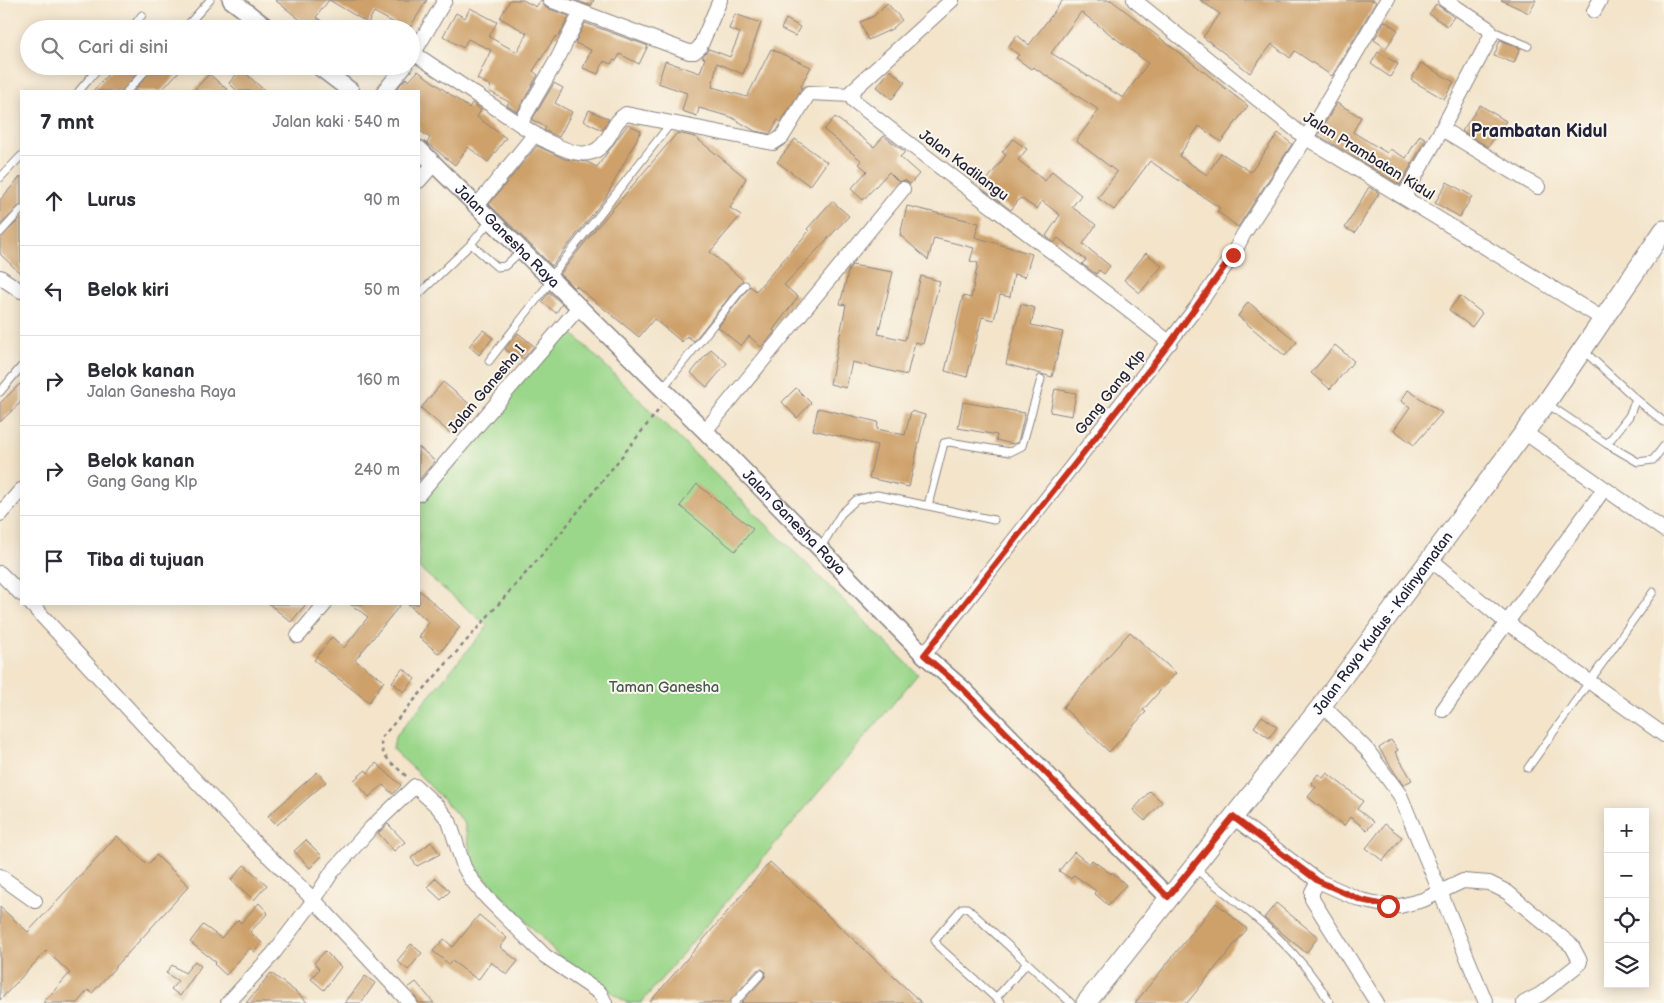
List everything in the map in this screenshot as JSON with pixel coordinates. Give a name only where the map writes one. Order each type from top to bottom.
[{"type":"main road","name":"Jalan Raya Kudus - Kalinyamatan","points":[[1083,1003],[1322,705],[1546,403],[1603,319],[1662,238]]},
{"type":"street","points":[[231,0],[257,20]]},
{"type":"street","points":[[420,44],[445,0]]},
{"type":"street","points":[[550,0],[607,20],[685,52],[694,52],[700,47],[720,0]]},
{"type":"street","points":[[420,60],[535,134],[559,147],[591,154],[602,147],[614,125],[626,114],[773,144],[782,137],[810,92],[852,95],[852,91],[952,0]]},
{"type":"street","name":"Jalan Prambatan Kidul","points":[[1134,0],[1306,138],[1603,319]]},
{"type":"street","name":"Gang Gang Klp","points":[[924,655],[1170,343],[1233,255],[1240,239],[1306,138],[1387,0]]},
{"type":"street","points":[[1404,196],[1442,129],[1489,39],[1490,30],[1445,0]]},
{"type":"street","points":[[520,124],[558,58],[581,12]]},
{"type":"street","points":[[330,75],[350,90]]},
{"type":"street","points":[[385,90],[397,75]]},
{"type":"street","name":"Jalan Kadilangu","points":[[852,95],[854,100],[928,159],[1107,293],[1170,343]]},
{"type":"street","points":[[1442,129],[1538,187]]},
{"type":"street","points":[[476,207],[535,134]]},
{"type":"street","name":"Jalan Ganesha Raya","points":[[420,150],[705,431],[821,547],[924,655],[963,689],[1168,897]]},
{"type":"street","points":[[420,180],[433,165]]},
{"type":"street","points":[[705,431],[903,189]]},
{"type":"street","points":[[0,277],[20,290]]},
{"type":"street","name":"Jalan Ganesha I","points":[[420,493],[579,306]]},
{"type":"street","points":[[1524,432],[1664,530]]},
{"type":"street","points":[[1442,710],[1604,489]]},
{"type":"street","points":[[0,514],[20,491]]},
{"type":"street","points":[[1430,559],[1506,622],[1664,735]]},
{"type":"street","points":[[0,572],[20,593]]},
{"type":"street","points":[[32,605],[257,845],[314,900],[410,1003]]},
{"type":"street","points":[[298,636],[325,605]]},
{"type":"street","points":[[1322,705],[1367,750],[1400,795],[1486,1003]]},
{"type":"street","points":[[228,1003],[273,954],[314,900],[332,872],[358,842],[415,786],[437,806],[449,821],[471,879],[509,922],[545,956],[600,993],[605,1003]]},
{"type":"street","points":[[1233,817],[1318,881],[1361,900],[1388,906],[1411,904],[1463,882],[1489,883],[1507,892],[1572,946],[1579,957],[1579,964],[1541,994],[1524,1003]]},
{"type":"street","points":[[0,876],[35,901]]},
{"type":"street","points":[[1318,881],[1312,892],[1312,899],[1378,1003]]},
{"type":"lane","points":[[192,20],[210,0]]},
{"type":"lane","points":[[138,20],[142,15]]},
{"type":"lane","points":[[1490,30],[1528,46]]},
{"type":"lane","points":[[80,90],[92,75]]},
{"type":"lane","points":[[128,90],[142,75]]},
{"type":"lane","points":[[488,361],[672,123]]},
{"type":"lane","points":[[0,178],[20,157]]},
{"type":"lane","points":[[0,233],[20,211]]},
{"type":"lane","points":[[420,293],[471,244],[490,221]]},
{"type":"lane","points":[[471,244],[497,268],[505,266],[521,251]]},
{"type":"lane","points":[[666,393],[745,285]]},
{"type":"lane","points":[[1582,349],[1636,400],[1664,422]]},
{"type":"lane","points":[[0,392],[20,368]]},
{"type":"lane","points":[[928,505],[944,443],[949,442],[1010,452],[1022,446],[1041,379]]},
{"type":"lane","points":[[1606,444],[1629,416],[1636,400]]},
{"type":"lane","points":[[1546,403],[1606,444],[1638,462],[1653,460],[1664,446]]},
{"type":"lane","points":[[821,547],[841,514],[856,500],[877,495],[994,520]]},
{"type":"lane","points":[[1528,768],[1653,592]]},
{"type":"lane","points":[[1193,867],[1282,940],[1303,964],[1330,1003]]},
{"type":"lane","points":[[1027,963],[998,1001],[938,946],[935,940],[962,908],[967,908],[1027,963],[1083,1003]]},
{"type":"lane","points":[[734,1003],[760,974]]},
{"type":"path","points":[[415,786],[382,754],[380,745],[382,737],[560,534],[666,393]]},
{"type":"green space","name":"Taman Ganesha","points":[[567,328],[918,674],[641,1003],[627,1003],[560,957],[473,865],[464,822],[413,768],[393,750],[395,737],[488,626],[420,569],[420,502]]},
{"type":"building","points":[[275,0],[329,0],[316,17],[320,20],[301,20]]},
{"type":"building","points":[[329,0],[427,0],[415,20],[389,20],[374,12],[370,20],[363,20]]},
{"type":"building","points":[[510,0],[523,0],[536,7],[541,0],[546,8],[569,16],[559,36],[555,37],[533,71],[538,75],[517,112],[507,105],[509,102],[489,91],[491,86],[477,79],[491,50],[468,39],[463,48],[443,36],[456,13],[465,18],[470,8],[497,22],[489,37],[517,52],[527,33],[500,18]]},
{"type":"building","points":[[575,0],[594,0],[591,6]]},
{"type":"building","points":[[1063,0],[1111,0],[1248,106],[1221,142],[1199,126],[1179,156],[1207,175],[1221,153],[1251,172],[1278,133],[1292,144],[1238,227],[1217,211],[1220,208],[1150,161],[1114,210],[1098,198],[1117,172],[1076,141],[1099,110],[1033,67],[1031,69],[1016,58],[1019,55],[1008,47],[1017,35],[1029,45]],"holes":[[[1081,12],[1148,63],[1123,98],[1051,53]]]},
{"type":"building","points":[[1200,0],[1372,0],[1376,2],[1332,76],[1295,51],[1290,58],[1272,44],[1250,73],[1203,37],[1220,14]]},
{"type":"building","points":[[1501,0],[1536,0],[1529,13]]},
{"type":"building","points":[[887,3],[902,20],[892,29],[868,40],[860,22],[874,16]]},
{"type":"building","points":[[1436,4],[1454,17],[1447,26],[1429,14]]},
{"type":"building","points":[[735,14],[761,23],[743,74],[717,63],[712,87],[747,97],[771,49],[811,67],[801,85],[802,88],[781,122],[778,120],[770,134],[755,131],[731,117],[699,108],[697,116],[682,111],[687,93],[658,83],[665,61],[700,73],[705,58],[702,57],[709,49],[730,57],[740,33],[729,29]]},
{"type":"building","points":[[786,19],[800,27],[795,36],[781,29]]},
{"type":"building","points":[[1385,21],[1398,30],[1386,48],[1374,40]]},
{"type":"building","points":[[585,23],[648,46],[639,64],[620,54],[616,61],[613,60],[611,64],[604,61],[598,74],[583,68],[591,50],[575,43]]},
{"type":"building","points":[[1500,40],[1520,48],[1514,63],[1494,56]]},
{"type":"building","points":[[1378,52],[1398,64],[1390,77],[1371,64]]},
{"type":"building","points":[[1421,63],[1454,82],[1444,99],[1411,80]]},
{"type":"building","points":[[890,70],[905,82],[892,99],[877,87]]},
{"type":"building","points":[[420,72],[469,108],[472,103],[481,110],[477,117],[506,138],[488,162],[468,147],[455,165],[427,143],[430,138],[420,131],[420,90],[396,90],[406,78],[409,81],[414,75],[420,75]]},
{"type":"building","points":[[107,75],[135,75],[123,90],[94,90]]},
{"type":"building","points":[[147,75],[176,75],[162,90],[135,90]]},
{"type":"building","points":[[210,75],[228,90],[194,90]]},
{"type":"building","points":[[236,75],[248,75],[264,90],[236,90],[229,83]]},
{"type":"building","points":[[554,83],[563,88],[555,103],[572,112],[559,137],[544,130],[546,127],[532,120]]},
{"type":"building","points":[[1337,103],[1361,117],[1353,132],[1387,153],[1390,149],[1406,158],[1420,135],[1426,139],[1400,185],[1318,135]]},
{"type":"building","points":[[1480,105],[1506,121],[1488,147],[1462,131]]},
{"type":"building","points":[[589,110],[609,119],[602,130],[584,121]]},
{"type":"building","points":[[835,117],[874,147],[884,136],[905,152],[900,157],[919,174],[910,184],[905,180],[899,182],[889,172],[863,200],[851,189],[867,171],[859,164],[862,161],[824,130]]},
{"type":"building","points":[[628,124],[641,131],[606,197],[552,266],[489,204],[537,146],[565,159],[587,162],[597,167]]},
{"type":"building","points":[[677,133],[695,137],[746,178],[730,208],[741,215],[710,252],[743,280],[694,341],[687,336],[682,342],[654,319],[639,337],[576,286],[574,288],[560,274]]},
{"type":"building","points":[[795,139],[827,162],[810,186],[777,162]]},
{"type":"building","points":[[1013,139],[1027,149],[1018,160],[1045,181],[1052,171],[1081,195],[1072,207],[1096,225],[1083,244],[1110,266],[1104,274],[1099,270],[1096,274],[1082,264],[1086,260],[1058,238],[1054,243],[1046,236],[1060,215],[1042,201],[1037,209],[1020,198],[1011,210],[981,188],[1006,155],[1002,152]]},
{"type":"building","points":[[20,177],[20,206],[0,225],[0,200]]},
{"type":"building","points":[[1447,182],[1472,196],[1460,217],[1435,203]]},
{"type":"building","points":[[1369,187],[1379,193],[1355,233],[1345,228]]},
{"type":"building","points":[[832,201],[849,216],[784,285],[798,297],[773,330],[775,332],[761,347],[749,336],[741,346],[718,327],[750,286],[756,291],[809,231],[807,229]]},
{"type":"building","points":[[907,206],[979,223],[975,237],[1032,254],[1025,277],[1014,274],[1010,297],[1000,295],[994,320],[982,317],[967,377],[945,371],[963,296],[971,298],[978,263],[970,261],[974,248],[934,238],[928,260],[900,235]]},
{"type":"building","points":[[20,219],[20,273],[0,254],[0,238]]},
{"type":"building","points":[[1146,253],[1162,266],[1140,293],[1124,280]]},
{"type":"building","points":[[852,265],[893,272],[878,334],[905,340],[921,276],[940,281],[923,344],[915,342],[907,375],[852,362],[846,388],[830,384],[846,305],[840,304],[849,269]]},
{"type":"building","points":[[549,292],[562,304],[556,313],[542,302]]},
{"type":"building","points":[[1460,296],[1482,313],[1472,327],[1449,310]]},
{"type":"building","points":[[1248,302],[1297,342],[1285,356],[1238,316]]},
{"type":"building","points":[[1021,304],[1035,308],[1031,325],[1063,332],[1052,377],[1006,364]]},
{"type":"building","points":[[483,330],[493,338],[479,355],[469,346]]},
{"type":"building","points":[[518,333],[534,346],[523,359],[505,349]]},
{"type":"building","points":[[1335,345],[1354,361],[1330,389],[1311,373]]},
{"type":"building","points":[[711,349],[727,363],[707,387],[691,373]]},
{"type":"building","points":[[443,382],[473,407],[451,434],[421,408]]},
{"type":"building","points":[[20,384],[20,403],[0,422],[0,403]]},
{"type":"building","points":[[796,388],[811,403],[797,418],[782,402]]},
{"type":"building","points":[[1055,389],[1076,393],[1072,416],[1050,412]]},
{"type":"building","points":[[1408,390],[1442,413],[1414,445],[1394,430],[1410,407],[1401,401]]},
{"type":"building","points":[[963,402],[1025,413],[1018,442],[1013,444],[996,440],[997,435],[958,428]]},
{"type":"building","points":[[818,408],[878,422],[877,429],[905,435],[911,411],[925,415],[909,487],[869,478],[877,445],[813,430]]},
{"type":"building","points":[[420,448],[435,461],[420,479]]},
{"type":"building","points":[[697,484],[753,529],[735,551],[680,506]]},
{"type":"building","points":[[420,591],[460,627],[439,654],[419,637],[429,622],[409,605],[420,605]]},
{"type":"building","points":[[270,605],[305,605],[291,622]]},
{"type":"building","points":[[351,605],[400,605],[355,660],[384,681],[369,702],[314,660],[332,637],[344,648],[368,617]]},
{"type":"building","points":[[1130,632],[1176,673],[1143,710],[1146,712],[1109,752],[1063,707]]},
{"type":"building","points":[[403,668],[415,679],[404,692],[392,682]]},
{"type":"building","points":[[1262,716],[1277,727],[1269,738],[1254,727]]},
{"type":"building","points":[[1391,740],[1398,750],[1395,752],[1412,780],[1403,785],[1379,748]]},
{"type":"building","points":[[376,763],[401,785],[393,794],[383,785],[369,797],[354,780],[366,770],[368,773]]},
{"type":"building","points":[[317,772],[326,782],[277,825],[268,816]]},
{"type":"building","points":[[1327,773],[1363,801],[1357,809],[1374,822],[1367,830],[1350,817],[1344,826],[1308,797],[1316,787],[1311,783],[1318,774],[1323,778]]},
{"type":"building","points":[[1150,791],[1162,802],[1145,821],[1133,810]]},
{"type":"building","points":[[388,824],[405,842],[394,851],[378,833]]},
{"type":"building","points":[[1385,824],[1402,837],[1383,861],[1366,848]]},
{"type":"building","points":[[117,836],[148,865],[156,855],[189,886],[92,993],[88,990],[77,1003],[43,1003],[70,973],[46,951],[0,1000],[0,907],[28,932]]},
{"type":"building","points":[[306,840],[322,856],[310,868],[294,851]]},
{"type":"building","points":[[431,842],[440,854],[417,866],[411,858]]},
{"type":"building","points":[[1074,852],[1089,864],[1092,860],[1111,874],[1112,872],[1126,885],[1108,905],[1094,893],[1096,891],[1074,875],[1071,879],[1059,871]]},
{"type":"building","points":[[770,862],[922,1003],[741,1003],[765,977],[766,972],[762,969],[757,970],[729,1003],[649,1003]]},
{"type":"building","points":[[244,865],[267,885],[254,900],[231,880]]},
{"type":"building","points":[[436,878],[450,891],[441,900],[427,887]]},
{"type":"building","points":[[259,903],[268,913],[250,932],[262,943],[254,952],[250,948],[226,975],[214,964],[216,962],[190,942],[203,925],[221,938],[238,920],[241,923]]},
{"type":"building","points":[[1216,903],[1247,929],[1187,1003],[1135,1003]]},
{"type":"building","points":[[1276,903],[1318,937],[1306,953],[1264,918]]},
{"type":"building","points":[[479,915],[507,938],[500,947],[518,961],[507,975],[491,962],[478,980],[452,961],[449,964],[433,951],[444,939],[453,947]]},
{"type":"building","points":[[411,944],[422,953],[408,970],[397,961]]},
{"type":"building","points":[[325,951],[341,967],[324,990],[311,979],[319,969],[314,963]]},
{"type":"building","points":[[195,961],[201,966],[180,996],[171,989],[178,981],[166,973],[172,965],[185,973]]},
{"type":"building","points":[[271,973],[296,992],[308,1003],[246,1003]]},
{"type":"building","points":[[365,976],[375,983],[361,1003],[345,1003]]},
{"type":"building","points":[[416,982],[434,1003],[419,1003],[408,988]]},
{"type":"district","name":"Prambatan Kidul","points":[[1539,131]]},
{"type":"route","points":[[1233,255],[1170,343],[924,655],[963,689],[1168,897],[1233,817],[1318,881],[1361,900],[1388,906]]}]
